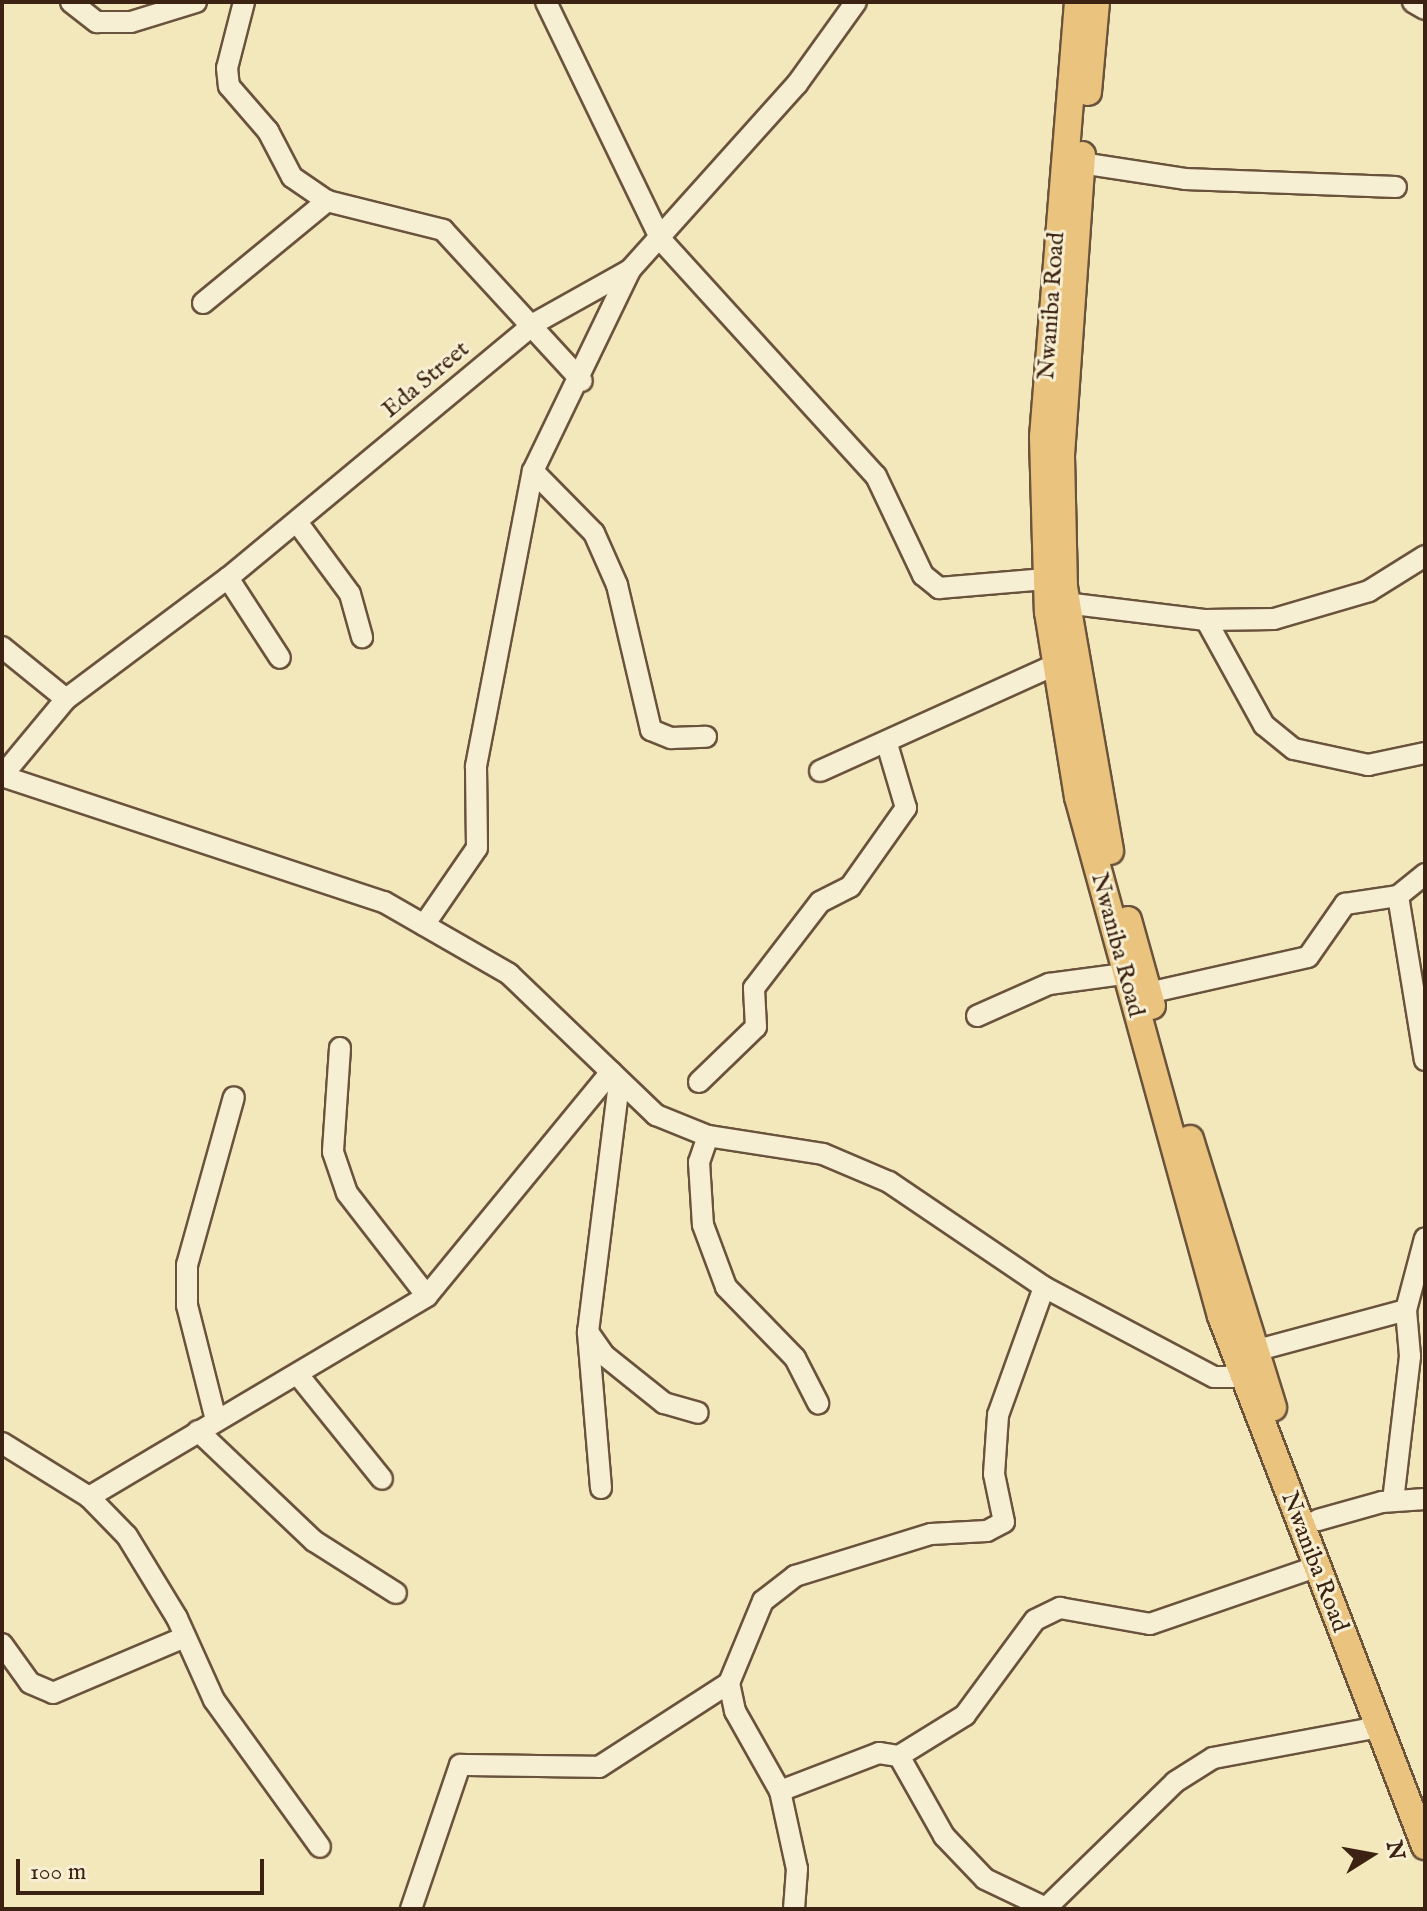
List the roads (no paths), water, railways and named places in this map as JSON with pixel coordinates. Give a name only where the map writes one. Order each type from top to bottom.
[{"type":"main road","name":"Nwaniba Road","points":[[1078,2],[1043,437],[1046,579],[1055,665],[1078,797],[1124,974],[1243,1362],[1316,1567],[1425,1846]]},
{"type":"main road","points":[[1096,2],[1081,163],[1061,456],[1065,603],[1093,781],[1243,1362],[1318,1520],[1425,1799]]},
{"type":"street","points":[[71,2],[97,22],[131,22],[196,2]]},
{"type":"street","points":[[244,2],[227,68],[229,86],[268,131],[292,177],[327,201],[443,230],[535,323],[582,381]]},
{"type":"street","points":[[546,2],[661,240],[876,476],[923,575],[939,588],[1046,579]]},
{"type":"street","name":"Eda Street","points":[[2,776],[66,699],[228,578],[535,323],[630,270],[661,240],[797,84],[856,2]]},
{"type":"street","points":[[1413,2],[1425,9]]},
{"type":"street","points":[[1081,163],[1185,179],[1396,187]]},
{"type":"street","points":[[203,303],[327,201]]},
{"type":"street","points":[[424,925],[477,848],[476,766],[533,471],[582,381],[630,270]]},
{"type":"street","points":[[533,471],[566,498],[605,559],[651,730],[671,738],[706,737]]},
{"type":"street","points":[[297,522],[350,594],[362,637]]},
{"type":"street","points":[[1065,603],[1206,620],[1314,611],[1369,591],[1425,556]]},
{"type":"street","points":[[228,578],[280,658]]},
{"type":"street","points":[[1206,620],[1264,725],[1294,749],[1368,765],[1425,753]]},
{"type":"street","points":[[2,647],[66,699]]},
{"type":"street","points":[[820,771],[887,744],[1055,665]]},
{"type":"street","points":[[699,1082],[756,1027],[754,988],[820,902],[850,887],[906,808],[887,744]]},
{"type":"street","points":[[2,776],[384,902],[509,974],[656,1115],[708,1136],[823,1154],[889,1182],[1044,1287],[1214,1377],[1243,1362],[1406,1310]]},
{"type":"street","points":[[1148,993],[1308,957],[1345,904],[1398,896],[1425,874]]},
{"type":"street","points":[[1398,896],[1422,1012],[1425,1060]]},
{"type":"street","points":[[977,1016],[1049,984],[1124,974]]},
{"type":"street","points":[[340,1048],[333,1152],[347,1193],[427,1296]]},
{"type":"street","points":[[89,1497],[207,1425],[299,1376],[427,1296],[615,1077]]},
{"type":"street","points":[[601,1488],[588,1332],[615,1077]]},
{"type":"street","points":[[234,1097],[187,1265],[187,1305],[207,1425],[314,1541],[396,1593]]},
{"type":"street","points":[[708,1136],[699,1162],[703,1225],[726,1287],[795,1358],[818,1403]]},
{"type":"street","points":[[1393,1501],[1418,1334],[1406,1310],[1425,1238]]},
{"type":"street","points":[[411,1909],[460,1765],[599,1767],[729,1683],[763,1601],[795,1576],[931,1534],[987,1531],[1004,1522],[994,1474],[998,1415],[1044,1287]]},
{"type":"street","points":[[588,1332],[604,1355],[664,1403],[698,1413]]},
{"type":"street","points":[[299,1376],[382,1479]]},
{"type":"street","points":[[2,1443],[89,1497],[127,1536],[185,1637],[214,1700],[320,1847]]},
{"type":"street","points":[[1318,1520],[1393,1501],[1425,1499]]},
{"type":"street","points":[[780,1791],[879,1753],[899,1756],[965,1715],[1035,1620],[1060,1608],[1150,1624],[1316,1567]]},
{"type":"street","points":[[2,1644],[30,1683],[53,1693],[185,1637]]},
{"type":"street","points":[[729,1683],[735,1711],[780,1791],[797,1869],[794,1909]]},
{"type":"street","points":[[899,1756],[944,1836],[985,1879],[1045,1908],[1175,1782],[1213,1758],[1379,1727]]}]
